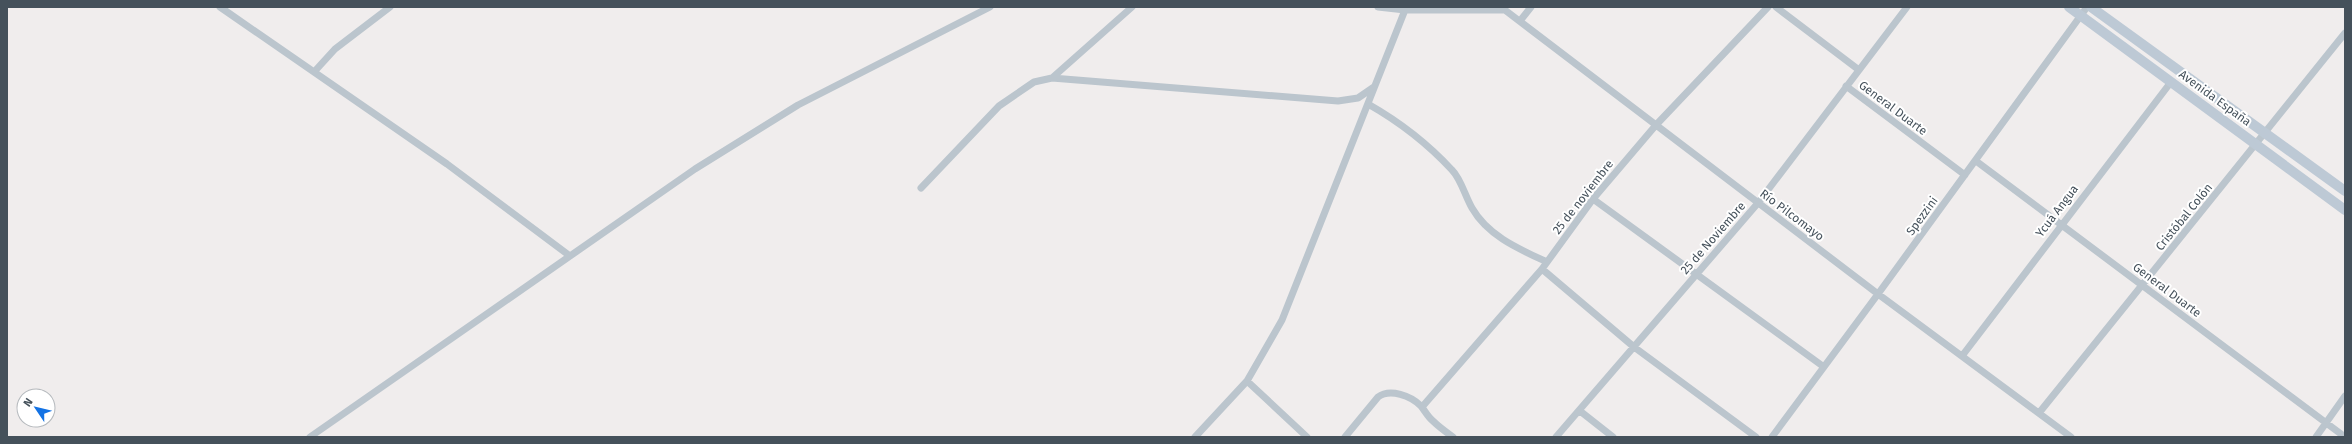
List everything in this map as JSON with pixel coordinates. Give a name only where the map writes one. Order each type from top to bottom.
[{"type":"street","points":[[220,7],[447,164],[570,256]]},
{"type":"street","points":[[314,72],[335,49],[390,7]]},
{"type":"street","points":[[310,437],[695,169],[798,105],[990,7]]},
{"type":"street","points":[[1052,78],[1132,7]]},
{"type":"street","points":[[1378,7],[1405,10],[1505,8]]},
{"type":"street","points":[[1520,21],[1530,7]]},
{"type":"street","name":"25 de noviembre","points":[[1422,407],[1542,269],[1593,199],[1656,125],[1768,7]]},
{"type":"street","name":"General Duarte","points":[[1776,7],[1858,70]]},
{"type":"street","name":"25 de Noviembre","points":[[1556,437],[1758,203],[1907,7]]},
{"type":"street","name":"Avenida España","points":[[2069,7],[2345,210]]},
{"type":"street","name":"Spezzini","points":[[1772,437],[1976,161],[2087,7]]},
{"type":"street","name":"Avenida España","points":[[2091,7],[2345,191]]},
{"type":"street","name":"Río Pilcomayo","points":[[1505,8],[1878,294],[2071,437]]},
{"type":"street","points":[[1194,437],[1247,381],[1282,320],[1405,10]]},
{"type":"street","name":"Cristóbal Colón","points":[[2039,413],[2345,33]]},
{"type":"street","points":[[921,188],[999,106],[1034,82],[1052,78],[1338,101],[1358,98],[1374,87]]},
{"type":"street","name":"Ycuá Angua","points":[[1962,356],[2061,224],[2171,82]]},
{"type":"street","name":"General Duarte","points":[[1846,86],[1965,175]]},
{"type":"street","points":[[1368,104],[1416,137],[1454,171],[1473,209],[1484,224],[1510,245],[1547,262]]},
{"type":"street","name":"General Duarte","points":[[1976,161],[2345,437]]},
{"type":"street","points":[[1593,199],[1824,367]]},
{"type":"street","points":[[1542,269],[1634,347],[1756,437]]},
{"type":"street","points":[[1247,381],[1307,437]]},
{"type":"street","points":[[1345,437],[1364,412],[1383,393],[1392,392],[1403,395],[1422,407],[1432,421],[1453,437]]},
{"type":"street","points":[[2316,437],[2345,396]]},
{"type":"street","points":[[1580,411],[1613,437]]}]
